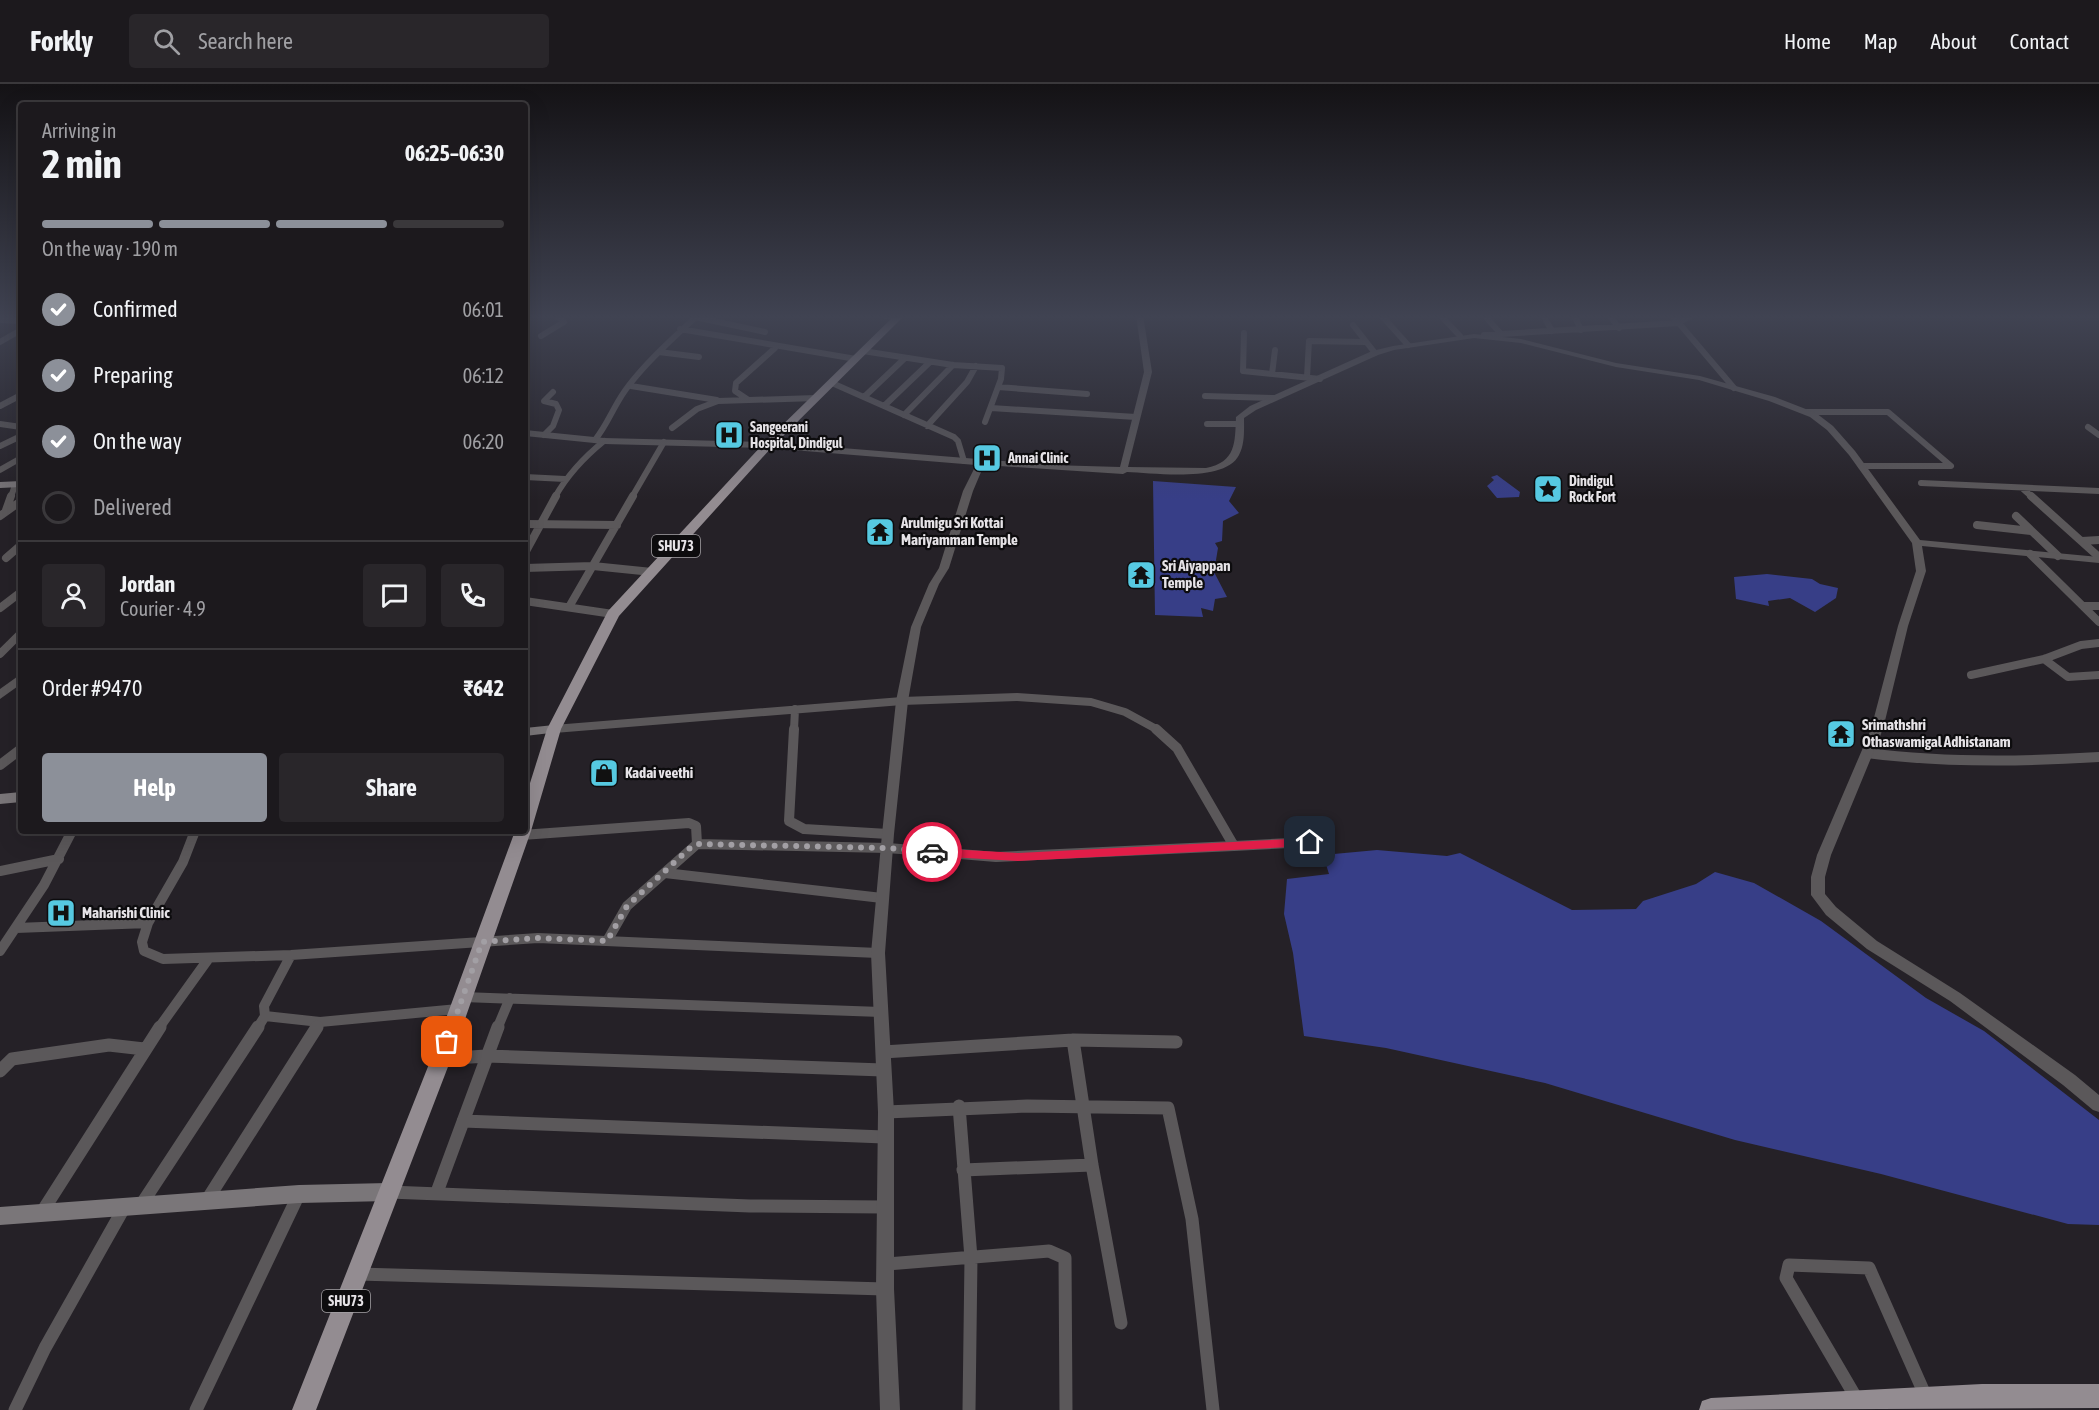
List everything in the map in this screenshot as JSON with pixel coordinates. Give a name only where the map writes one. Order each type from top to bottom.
[{"type":"main road","name":"SHU73","points":[[528,815],[554,729],[613,614],[768,445],[838,377]]},
{"type":"main road","points":[[0,485],[18,484]]},
{"type":"main road","points":[[528,732],[554,729]]},
{"type":"main road","points":[[0,799],[18,797]]},
{"type":"main road","name":"SHU73","points":[[303,1410],[441,1059],[522,834]]},
{"type":"main road","points":[[0,1216],[299,1194],[388,1192]]},
{"type":"main road","points":[[1711,1410],[1927,1399],[2099,1396]]},
{"type":"street","points":[[528,547],[565,479],[599,440],[619,400],[639,377]]},
{"type":"street","points":[[743,377],[736,383],[735,391],[747,399]]},
{"type":"street","points":[[864,397],[885,377]]},
{"type":"street","points":[[884,406],[914,377]]},
{"type":"street","points":[[904,415],[941,377]]},
{"type":"street","points":[[927,426],[970,377]]},
{"type":"street","points":[[985,422],[1002,377]]},
{"type":"street","points":[[1123,471],[1147,377]]},
{"type":"street","points":[[1307,377],[1320,379]]},
{"type":"street","points":[[528,433],[599,440],[768,445],[981,463],[1186,472],[1222,468],[1232,460],[1238,449],[1241,415],[1324,377]]},
{"type":"street","points":[[1693,377],[1807,412],[1888,412],[1951,466],[1861,466]]},
{"type":"street","points":[[1725,377],[1734,388]]},
{"type":"street","points":[[832,383],[958,441],[964,461]]},
{"type":"street","points":[[631,386],[691,394],[718,401]]},
{"type":"street","points":[[998,387],[1087,394]]},
{"type":"street","points":[[544,435],[553,426],[559,410],[554,403],[544,401],[553,392]]},
{"type":"street","points":[[0,405],[18,396]]},
{"type":"street","points":[[1205,396],[1274,398]]},
{"type":"street","points":[[672,428],[697,409],[718,401],[816,398]]},
{"type":"street","points":[[991,408],[1136,417]]},
{"type":"street","points":[[1807,412],[1830,429],[1861,466],[1917,543],[1922,571],[1903,626],[1877,729],[1821,866],[1816,888],[1823,903],[1872,945],[1955,997],[2061,1074],[2099,1105]]},
{"type":"street","points":[[0,424],[18,427]]},
{"type":"street","points":[[1207,424],[1240,424]]},
{"type":"street","points":[[2088,427],[2099,435]]},
{"type":"street","points":[[0,446],[18,437]]},
{"type":"street","points":[[569,607],[664,442]]},
{"type":"street","points":[[0,470],[18,461]]},
{"type":"street","points":[[890,1410],[885,1289],[884,1137],[886,1112],[878,953],[882,898],[902,701],[916,627],[934,584],[944,568],[968,492],[981,463]]},
{"type":"street","points":[[528,477],[565,479]]},
{"type":"street","points":[[1921,483],[2095,491],[2099,497]]},
{"type":"street","points":[[3,513],[18,484]]},
{"type":"street","points":[[2023,489],[2099,558]]},
{"type":"street","points":[[3,513],[18,503]]},
{"type":"street","points":[[2016,516],[2058,556]]},
{"type":"street","points":[[528,524],[617,525]]},
{"type":"street","points":[[1977,525],[2031,531]]},
{"type":"street","points":[[2082,541],[2099,540]]},
{"type":"street","points":[[1917,543],[2099,558]]},
{"type":"street","points":[[6,558],[18,548]]},
{"type":"street","points":[[2030,554],[2099,622]]},
{"type":"street","points":[[528,568],[593,566],[652,572]]},
{"type":"street","points":[[0,608],[18,594]]},
{"type":"street","points":[[528,601],[613,614]]},
{"type":"street","points":[[2084,606],[2099,606]]},
{"type":"street","points":[[0,654],[18,636]]},
{"type":"street","points":[[1971,675],[2044,659],[2070,647],[2099,643]]},
{"type":"street","points":[[2044,659],[2068,677],[2099,675]]},
{"type":"street","points":[[0,695],[18,680]]},
{"type":"street","points":[[554,729],[902,701],[1017,697],[1091,702],[1125,712],[1153,726],[1177,748],[1234,846]]},
{"type":"street","points":[[795,709],[789,821],[804,829],[1018,857],[1310,842]]},
{"type":"street","points":[[0,765],[18,751]]},
{"type":"street","points":[[1867,753],[1939,761],[2047,761],[2099,757]]},
{"type":"street","points":[[528,831],[689,823],[696,826],[697,844]]},
{"type":"street","points":[[0,951],[59,859],[71,834]]},
{"type":"street","points":[[194,834],[183,862],[148,923],[142,942],[144,951],[163,959],[291,955],[538,938],[878,953]]},
{"type":"street","points":[[607,941],[627,906],[697,844],[888,841]]},
{"type":"street","points":[[0,871],[59,859]]},
{"type":"street","points":[[665,873],[882,898]]},
{"type":"street","points":[[16,928],[148,923]]},
{"type":"street","points":[[15,1410],[45,1348],[133,1206],[265,1016],[264,1006],[291,955]]},
{"type":"street","points":[[42,1213],[144,1049],[209,958]]},
{"type":"street","points":[[265,1016],[320,1022],[510,998],[881,1012]]},
{"type":"street","points":[[437,1192],[486,1056],[510,998]]},
{"type":"street","points":[[206,1200],[320,1022]]},
{"type":"street","points":[[884,1052],[1073,1040],[1176,1042]]},
{"type":"street","points":[[1073,1040],[1092,1165],[1121,1323]]},
{"type":"street","points":[[0,1071],[12,1059],[109,1045],[144,1049]]},
{"type":"street","points":[[441,1059],[486,1056],[883,1070]]},
{"type":"street","points":[[886,1112],[959,1106],[1083,1104],[1168,1108],[1192,1219],[1214,1410]]},
{"type":"street","points":[[959,1106],[971,1258],[969,1410]]},
{"type":"street","points":[[463,1121],[884,1137]]},
{"type":"street","points":[[963,1170],[1092,1165]]},
{"type":"street","points":[[388,1192],[437,1192],[750,1206],[884,1207]]},
{"type":"street","points":[[196,1410],[299,1194]]},
{"type":"street","points":[[886,1264],[1049,1251],[1065,1258],[1066,1410]]},
{"type":"street","points":[[1859,1403],[1786,1278],[1789,1265],[1869,1268],[1927,1399]]},
{"type":"street","points":[[356,1274],[537,1277],[885,1289]]},
{"type":"shaded area","points":[[1497,475],[1520,492],[1519,497],[1497,498],[1487,486],[1494,480],[1491,477]]},
{"type":"shaded area","points":[[1153,481],[1236,487],[1229,501],[1239,513],[1223,521],[1222,541],[1215,543],[1218,548],[1214,572],[1227,597],[1215,599],[1213,611],[1201,608],[1203,617],[1155,615]]},
{"type":"shaded area","points":[[1767,574],[1812,579],[1820,584],[1838,588],[1836,598],[1815,612],[1790,598],[1768,601],[1769,606],[1736,599],[1734,577]]},
{"type":"shaded area","points":[[1377,850],[1447,856],[1460,853],[1572,910],[1636,909],[1643,901],[1696,884],[1715,872],[1754,883],[1821,921],[1926,998],[1984,1031],[2099,1120],[2099,1225],[2068,1224],[1881,1174],[1735,1140],[1545,1083],[1386,1048],[1304,1036],[1293,953],[1284,914],[1287,879],[1329,874],[1323,855]]},
{"type":"way so far","points":[[447,1042],[482,942],[538,938],[607,941],[627,906],[697,844],[888,848],[932,852]]},
{"type":"place","name":"Sangeerani Hospital, Dindigul","points":[[729,435]]},
{"type":"place","name":"Annai Clinic","points":[[987,458]]},
{"type":"place","name":"Dindigul Rock Fort","points":[[1548,489]]},
{"type":"place","name":"Arulmigu Sri Kottai Mariyamman Temple","points":[[880,532]]},
{"type":"place","name":"Sri Aiyappan Temple","points":[[1141,575]]},
{"type":"place","name":"Srimathshri Othaswamigal Adhistanam","points":[[1841,734]]},
{"type":"place","name":"Kadai veethi","points":[[604,773]]},
{"type":"place","name":"Maharishi Clinic","points":[[61,913]]},
{"type":"route","points":[[932,852],[1018,857],[1269,846],[1310,842]]}]
